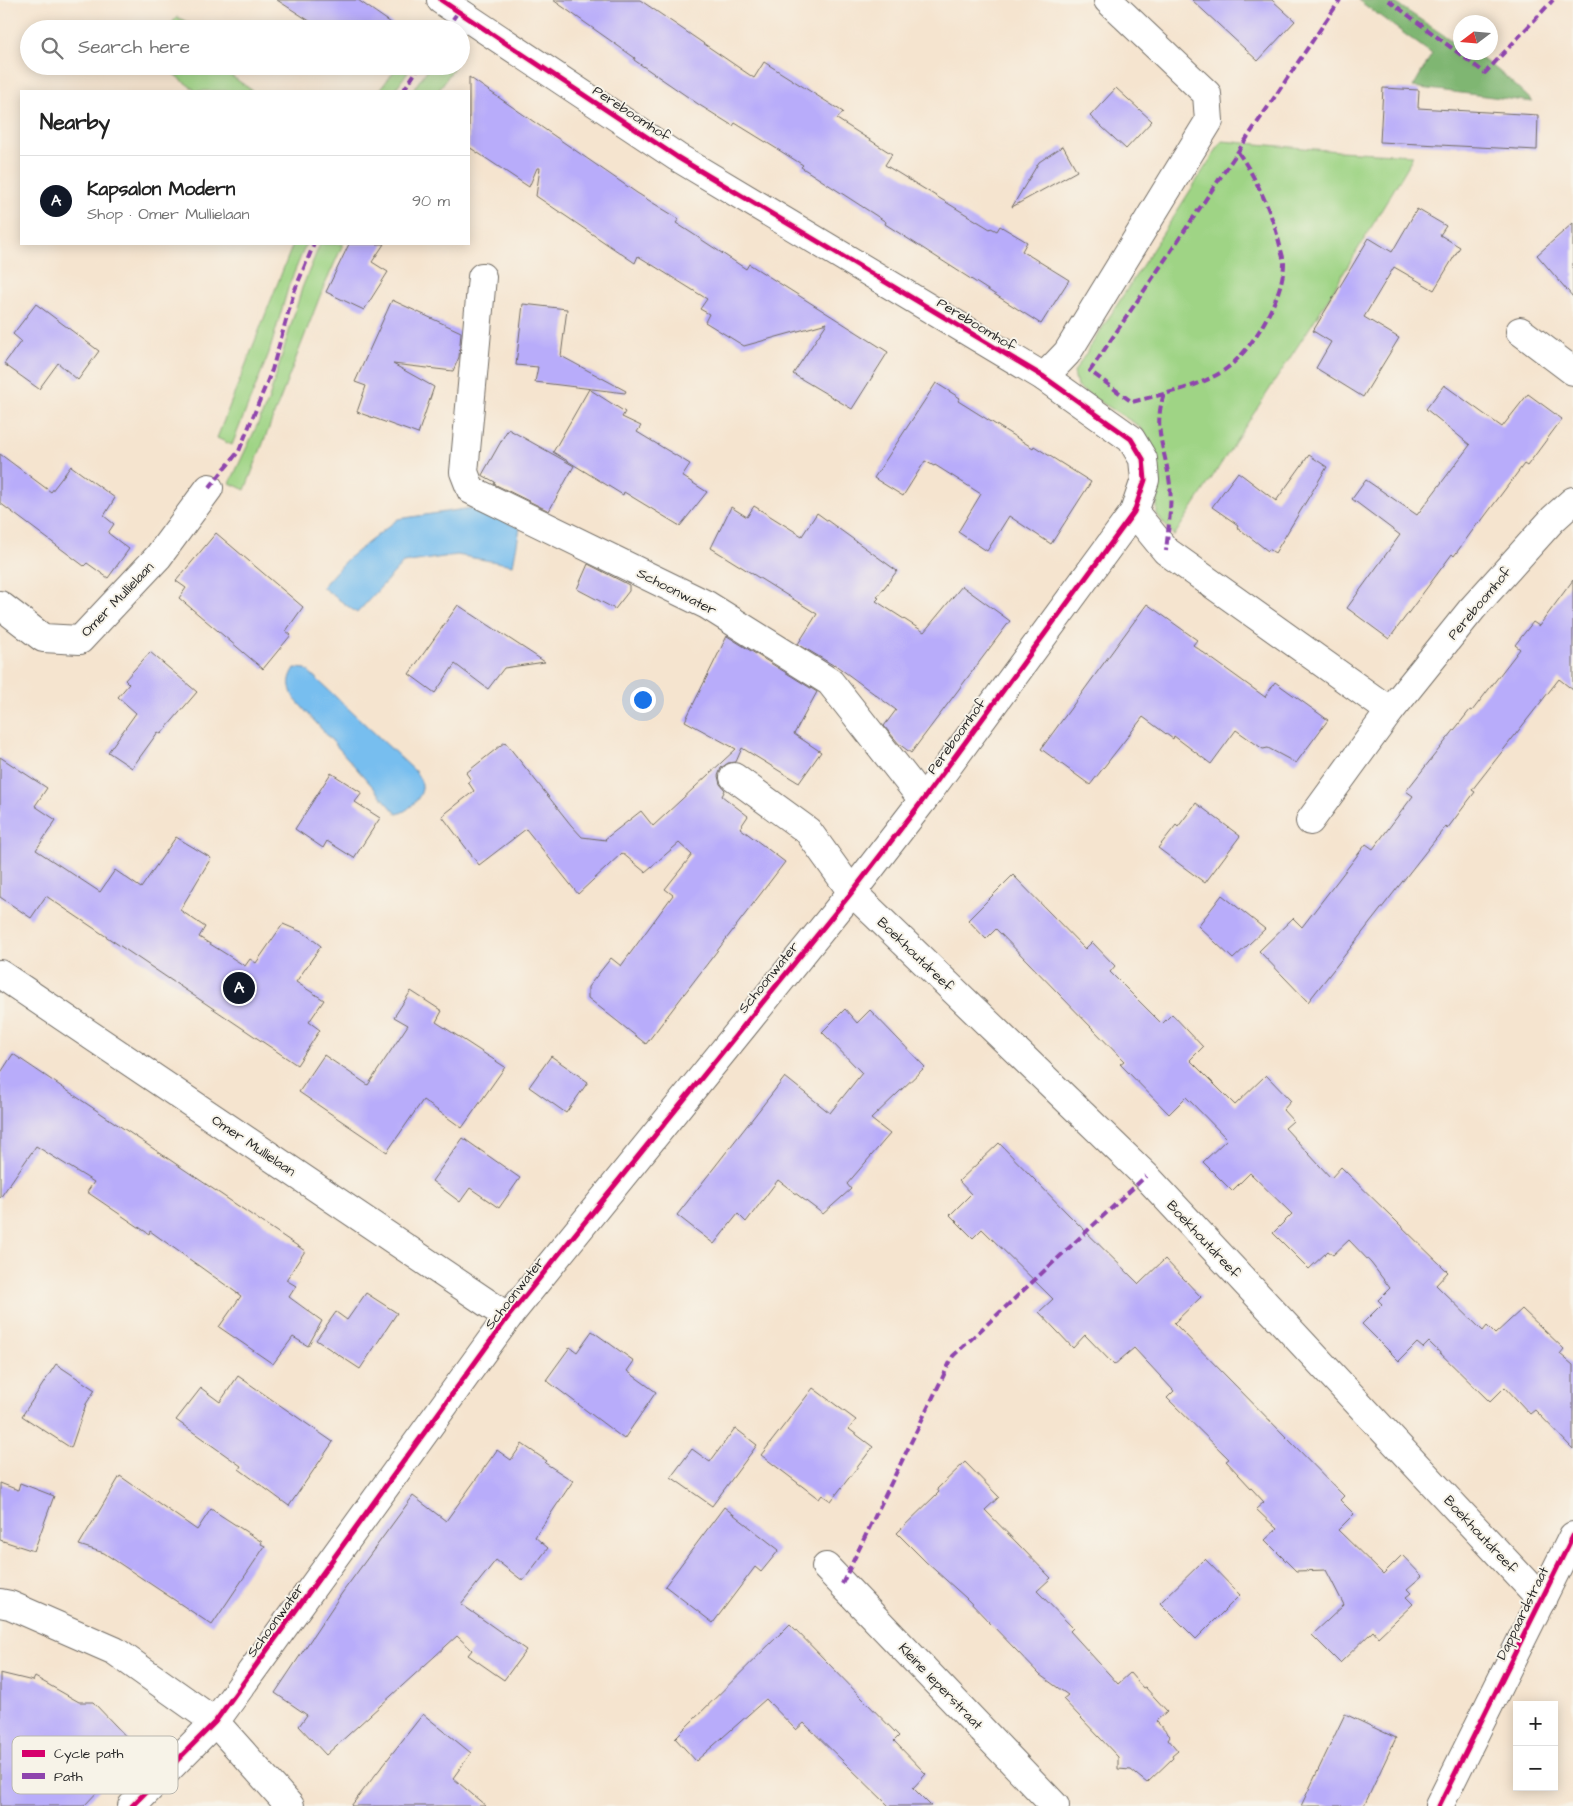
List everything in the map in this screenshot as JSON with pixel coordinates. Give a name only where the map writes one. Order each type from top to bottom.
[{"type":"street","name":"Pereboomhof","points":[[441,0],[677,157],[1044,376],[1131,439],[1142,459],[1145,480],[1134,512],[924,800]]},
{"type":"street","points":[[1044,376],[1066,353],[1209,121],[1207,94],[1108,0]]},
{"type":"street","name":"Schoonwater","points":[[178,1759],[215,1722],[508,1317],[852,892],[924,800],[830,682],[707,605],[471,490],[464,472],[482,276]]},
{"type":"street","points":[[1520,331],[1573,372]]},
{"type":"street","name":"Omer Mullielaan","points":[[0,605],[43,638],[80,640],[158,557],[209,488]]},
{"type":"street","name":"Pereboomhof","points":[[1310,821],[1390,711],[1472,609],[1553,519],[1573,501]]},
{"type":"street","points":[[1134,512],[1166,551],[1390,711]]},
{"type":"street","points":[[734,777],[808,831],[852,892]]},
{"type":"street","name":"Boekhoutdreef","points":[[852,892],[1146,1176],[1542,1600]]},
{"type":"street","name":"Omer Mullielaan","points":[[0,974],[508,1317]]},
{"type":"street","name":"Dappaardstraat","points":[[1439,1806],[1573,1536]]},
{"type":"street","name":"Kleine Ieperstraat","points":[[826,1567],[1055,1806]]},
{"type":"street","points":[[0,1603],[10,1605],[115,1650],[215,1722],[290,1806]]},
{"type":"street","name":"Schoonwater","points":[[132,1806],[144,1794]]},
{"type":"green space","points":[[1358,0],[1391,0],[1453,41],[1453,60],[1482,60],[1499,71],[1533,102],[1413,87],[1432,54]]},
{"type":"green space","points":[[175,75],[230,75],[252,90],[195,90]]},
{"type":"green space","points":[[391,75],[406,75],[395,90],[380,90]]},
{"type":"green space","points":[[424,75],[449,75],[439,90],[413,90]]},
{"type":"green space","points":[[1222,141],[1413,155],[1325,304],[1174,536],[1157,515],[1157,466],[1150,440],[1139,426],[1077,387],[1074,372]]},
{"type":"green space","points":[[293,245],[306,245],[289,285],[269,353],[232,445],[217,438]]},
{"type":"green space","points":[[320,245],[343,245],[320,296],[245,490],[230,483],[268,402],[302,288]]},
{"type":"water","points":[[472,508],[520,528],[513,565],[457,555],[403,563],[357,613],[322,587],[346,560],[398,519]]},
{"type":"water","points":[[295,668],[306,669],[415,771],[421,782],[422,789],[419,797],[409,808],[397,814],[294,698],[290,683]]},
{"type":"building","points":[[277,0],[358,0],[387,20],[308,20]]},
{"type":"building","points":[[553,0],[640,0],[754,78],[764,62],[843,112],[837,119],[892,154],[885,165],[990,229],[997,231],[1000,226],[1027,242],[1022,251],[1069,280],[1041,324],[885,224],[886,222],[801,167],[803,165],[735,123],[733,126],[701,106],[634,60],[635,58]]},
{"type":"building","points":[[1192,0],[1272,0],[1295,21],[1258,61]]},
{"type":"building","points":[[469,77],[637,193],[679,219],[676,223],[746,269],[749,264],[888,352],[852,409],[793,374],[827,323],[744,346],[705,322],[709,314],[700,309],[707,299],[638,256],[635,263],[536,196],[540,168],[537,168],[529,187],[470,148]]},
{"type":"building","points":[[1116,88],[1152,121],[1126,149],[1090,116]]},
{"type":"building","points":[[1383,88],[1419,90],[1418,108],[1538,115],[1537,150],[1380,142]]},
{"type":"building","points":[[1063,146],[1077,171],[1012,207],[1039,162]]},
{"type":"building","points":[[1417,209],[1446,226],[1440,235],[1460,247],[1434,290],[1394,267],[1364,317],[1399,338],[1363,397],[1316,368],[1331,342],[1313,331],[1369,238],[1392,252]]},
{"type":"building","points":[[1573,223],[1573,297],[1537,255]]},
{"type":"building","points":[[349,245],[383,245],[372,262],[388,272],[364,310],[326,292]]},
{"type":"building","points":[[392,300],[461,332],[459,357],[453,371],[393,364],[434,387],[418,434],[357,412],[366,386],[355,382]]},
{"type":"building","points":[[36,304],[99,351],[78,380],[58,363],[39,389],[4,364],[21,341],[13,334]]},
{"type":"building","points":[[523,304],[567,309],[561,356],[626,391],[625,393],[535,382],[538,367],[516,365]]},
{"type":"building","points":[[936,383],[960,398],[958,401],[1091,482],[1051,544],[1009,516],[987,551],[958,532],[981,494],[935,465],[925,461],[903,496],[874,478]]},
{"type":"building","points":[[1444,385],[1502,427],[1528,394],[1562,419],[1527,466],[1524,464],[1454,556],[1452,554],[1389,639],[1347,608],[1400,535],[1352,499],[1366,480],[1417,515],[1470,445],[1426,409]]},
{"type":"building","points":[[589,389],[625,412],[622,417],[641,426],[637,432],[690,464],[682,476],[707,492],[680,526],[624,492],[623,495],[553,452]]},
{"type":"building","points":[[508,429],[574,466],[549,511],[494,484],[495,482],[482,475]]},
{"type":"building","points":[[0,454],[51,492],[71,466],[115,498],[104,516],[114,524],[108,533],[129,549],[108,578],[87,563],[84,566],[0,503]]},
{"type":"building","points":[[1309,455],[1327,467],[1275,553],[1269,549],[1268,551],[1237,527],[1238,525],[1212,507],[1238,472],[1276,501]]},
{"type":"building","points":[[754,506],[802,536],[817,513],[897,571],[876,601],[924,632],[962,586],[1010,621],[911,753],[899,744],[884,726],[896,710],[834,664],[798,644],[817,614],[711,548],[731,507],[747,517]]},
{"type":"building","points":[[216,533],[303,607],[286,631],[291,635],[263,669],[179,598],[186,588],[176,581]]},
{"type":"building","points":[[588,564],[629,585],[629,591],[615,609],[577,589]]},
{"type":"building","points":[[1573,580],[1573,690],[1559,679],[1472,790],[1475,792],[1447,829],[1446,826],[1308,1002],[1259,951],[1293,918],[1302,927],[1366,844],[1373,849],[1413,796],[1406,791],[1520,649],[1515,645],[1533,622],[1539,626]]},
{"type":"building","points":[[1147,604],[1197,640],[1193,645],[1265,697],[1275,682],[1328,720],[1296,763],[1268,748],[1263,749],[1236,730],[1211,764],[1174,736],[1173,739],[1143,717],[1090,785],[1041,749]]},
{"type":"building","points":[[458,605],[545,662],[504,668],[488,689],[455,664],[435,693],[409,674]]},
{"type":"building","points":[[727,636],[817,692],[794,734],[821,752],[799,783],[742,748],[736,762],[728,763],[721,768],[718,776],[720,784],[725,790],[722,796],[748,816],[740,828],[785,862],[646,1044],[588,998],[588,987],[611,958],[621,966],[673,895],[665,889],[692,855],[679,843],[645,872],[622,853],[578,894],[526,829],[479,865],[442,816],[474,791],[468,782],[471,780],[466,773],[505,742],[582,837],[606,840],[641,811],[653,826],[736,749],[685,721]]},
{"type":"building","points":[[150,652],[197,692],[161,734],[158,732],[132,768],[108,752],[136,713],[118,697],[129,684],[125,680]]},
{"type":"building","points":[[0,757],[47,788],[35,806],[56,820],[36,850],[100,892],[115,870],[141,888],[176,837],[211,858],[180,910],[205,927],[199,937],[245,966],[250,959],[256,963],[283,924],[304,933],[321,946],[296,982],[324,1000],[309,1022],[320,1030],[297,1065],[46,896],[31,918],[0,897]]},
{"type":"building","points":[[331,773],[362,793],[355,802],[380,818],[354,858],[327,841],[323,848],[295,829]]},
{"type":"building","points":[[1196,803],[1240,836],[1205,883],[1158,848],[1176,825],[1178,827]]},
{"type":"building","points":[[1013,875],[1085,949],[1092,942],[1115,966],[1110,972],[1162,1024],[1172,1014],[1203,1047],[1190,1060],[1235,1105],[1266,1075],[1291,1101],[1283,1110],[1293,1121],[1285,1128],[1331,1178],[1341,1167],[1448,1272],[1436,1285],[1483,1331],[1487,1326],[1495,1334],[1522,1309],[1564,1349],[1560,1354],[1573,1365],[1573,1449],[1535,1410],[1530,1414],[1505,1387],[1490,1402],[1429,1342],[1423,1348],[1417,1343],[1399,1361],[1362,1324],[1382,1304],[1378,1300],[1390,1288],[1371,1263],[1349,1240],[1333,1255],[1328,1251],[1309,1269],[1273,1233],[1292,1214],[1250,1173],[1232,1191],[1203,1162],[1227,1139],[1186,1097],[1169,1114],[1120,1064],[1124,1061],[996,929],[986,939],[968,920]]},
{"type":"building","points":[[1222,895],[1265,929],[1233,959],[1198,926]]},
{"type":"building","points":[[411,991],[442,1011],[436,1022],[505,1067],[462,1128],[423,1100],[387,1152],[299,1092],[324,1055],[368,1085],[408,1025],[394,1017]]},
{"type":"building","points":[[845,1009],[857,1023],[870,1010],[925,1067],[871,1119],[890,1134],[847,1184],[851,1189],[823,1214],[778,1180],[746,1222],[738,1214],[714,1244],[677,1215],[785,1077],[830,1113],[862,1073],[822,1032]]},
{"type":"building","points":[[13,1054],[305,1251],[286,1280],[296,1286],[289,1297],[322,1321],[308,1346],[293,1337],[273,1364],[219,1327],[241,1296],[150,1231],[149,1234],[87,1192],[94,1182],[36,1146],[0,1198],[0,1074]]},
{"type":"building","points":[[551,1056],[588,1082],[566,1113],[529,1087]]},
{"type":"building","points":[[463,1138],[520,1178],[499,1208],[470,1188],[460,1202],[432,1181]]},
{"type":"building","points":[[999,1143],[1139,1284],[1165,1259],[1201,1297],[1174,1323],[1344,1496],[1340,1500],[1354,1514],[1338,1530],[1383,1574],[1402,1555],[1422,1576],[1407,1589],[1411,1593],[1406,1597],[1413,1604],[1378,1637],[1373,1631],[1340,1663],[1312,1635],[1344,1605],[1326,1570],[1296,1571],[1265,1540],[1277,1529],[1256,1509],[1264,1502],[1226,1461],[1229,1459],[1167,1398],[1174,1391],[1134,1348],[1114,1365],[1085,1335],[1073,1348],[1039,1312],[1053,1299],[982,1229],[973,1238],[950,1215],[971,1194],[959,1181]]},
{"type":"building","points":[[366,1293],[397,1313],[360,1369],[316,1340],[336,1312],[347,1320]]},
{"type":"building","points":[[592,1331],[634,1361],[627,1371],[656,1392],[624,1439],[546,1380],[570,1347],[577,1352]]},
{"type":"building","points":[[56,1364],[95,1390],[86,1404],[71,1448],[22,1416]]},
{"type":"building","points":[[238,1376],[333,1442],[289,1506],[239,1469],[241,1466],[176,1420],[201,1388],[220,1402]]},
{"type":"building","points":[[813,1388],[856,1420],[849,1429],[873,1447],[831,1501],[822,1495],[819,1499],[761,1455]]},
{"type":"building","points":[[735,1428],[757,1445],[712,1506],[671,1477],[692,1449],[710,1462]]},
{"type":"building","points":[[522,1444],[547,1461],[545,1463],[573,1481],[535,1537],[548,1548],[523,1581],[496,1560],[461,1604],[526,1650],[504,1680],[468,1655],[472,1650],[457,1636],[326,1755],[299,1726],[307,1715],[275,1693],[342,1593],[413,1496],[446,1521],[497,1450],[511,1460]]},
{"type":"building","points":[[965,1462],[999,1497],[985,1510],[1051,1578],[1037,1591],[1073,1628],[1070,1631],[1118,1684],[1130,1673],[1167,1711],[1156,1721],[1170,1736],[1168,1739],[1178,1751],[1147,1783],[1131,1770],[1118,1769],[1118,1757],[1063,1699],[1068,1695],[1040,1675],[966,1598],[897,1533],[939,1492],[937,1489]]},
{"type":"building","points":[[120,1476],[197,1530],[211,1509],[262,1542],[261,1544],[265,1546],[212,1625],[104,1553],[79,1545]]},
{"type":"building","points":[[0,1483],[18,1490],[20,1483],[54,1496],[34,1551],[0,1540]]},
{"type":"building","points":[[724,1507],[779,1550],[761,1572],[755,1567],[713,1623],[665,1586]]},
{"type":"building","points":[[1205,1559],[1240,1595],[1196,1639],[1160,1603]]},
{"type":"building","points":[[790,1624],[899,1736],[894,1741],[926,1774],[913,1788],[931,1806],[889,1806],[804,1723],[796,1730],[766,1699],[696,1761],[675,1738]]},
{"type":"building","points":[[0,1673],[33,1681],[35,1677],[79,1702],[93,1702],[126,1736],[12,1736],[12,1794],[95,1794],[84,1806],[0,1806]]},
{"type":"building","points":[[423,1714],[471,1753],[453,1778],[486,1806],[351,1806]]},
{"type":"building","points":[[1345,1714],[1396,1738],[1364,1806],[1301,1806]]},
{"type":"marked path","points":[[1238,152],[1264,199],[1274,224],[1283,259],[1282,278],[1272,308],[1264,324],[1244,351],[1234,363],[1223,371],[1191,386],[1132,402],[1090,371],[1340,0]]},
{"type":"marked path","points":[[1388,0],[1485,73],[1553,0]]},
{"type":"marked path","points":[[452,20],[458,12]]},
{"type":"marked path","points":[[404,90],[414,75]]},
{"type":"marked path","points":[[209,488],[239,451],[272,370],[294,292],[314,245]]},
{"type":"marked path","points":[[1164,394],[1159,418],[1161,440],[1170,485],[1170,518],[1166,551]]},
{"type":"marked path","points":[[842,1584],[953,1356],[1146,1176]]},
{"type":"cycle path","points":[[178,1759],[215,1722],[508,1317],[852,892],[923,800],[1134,512],[1145,480],[1143,459],[1131,439],[1044,377],[677,157],[441,0]]},
{"type":"cycle path","points":[[1439,1806],[1573,1536]]},
{"type":"cycle path","points":[[132,1806],[144,1794]]},
{"type":"place","name":"Kapsalon Modern","points":[[239,988]]}]
